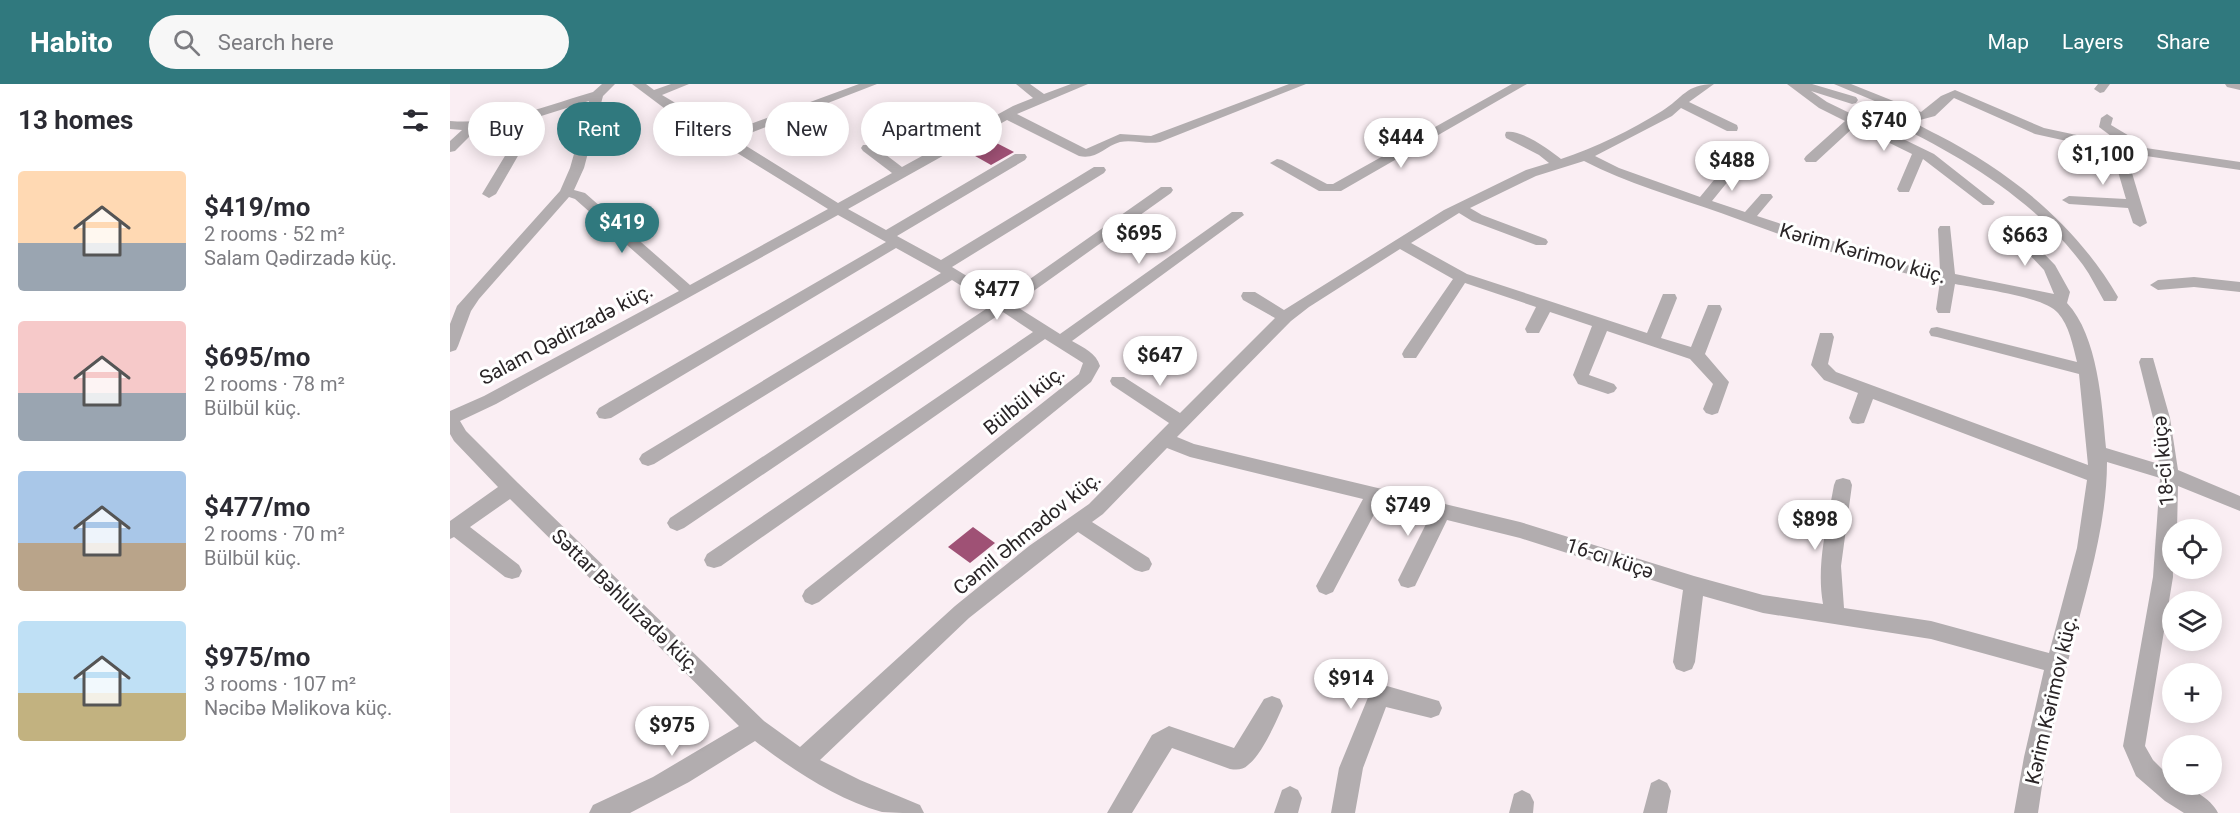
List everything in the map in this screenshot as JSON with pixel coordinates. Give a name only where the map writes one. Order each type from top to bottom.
[{"type":"street","points":[[545,111],[597,95],[609,84]]},
{"type":"street","name":"Bülbül küç.","points":[[638,84],[666,102]]},
{"type":"street","points":[[653,94],[682,84]]},
{"type":"street","points":[[753,128],[871,84]]},
{"type":"street","points":[[1022,84],[1042,99]]},
{"type":"street","name":"Salam Qədirzadə küç.","points":[[450,419],[490,400],[689,292],[1008,115],[1082,84]]},
{"type":"street","points":[[1008,115],[1084,153],[1091,153],[1122,137],[1143,141],[1155,139],[1300,84]]},
{"type":"street","points":[[1277,163],[1324,188],[1336,188],[1521,84]]},
{"type":"street","name":"Cəmil Əhmədov küç.","points":[[801,762],[962,612],[1109,497],[1285,317],[1314,294],[1460,208],[1531,173],[1585,156],[1668,112],[1708,84]]},
{"type":"street","points":[[1794,84],[1823,105],[1940,164],[1988,202]]},
{"type":"street","points":[[1794,84],[1836,94],[1901,122],[1938,139],[1991,172],[2056,226],[2089,262],[2110,297]]},
{"type":"street","points":[[1840,84],[1920,116],[1930,114],[1948,95],[1962,90],[2032,129],[2118,148],[2240,166]]},
{"type":"street","points":[[2231,84],[2240,86]]},
{"type":"street","points":[[450,346],[463,310],[474,294],[566,192],[577,168],[597,95]]},
{"type":"street","points":[[1680,103],[1732,128]]},
{"type":"street","points":[[2107,118],[2105,127],[2126,140],[2134,150]]},
{"type":"street","points":[[1811,159],[1854,120]]},
{"type":"street","points":[[450,125],[468,128]]},
{"type":"street","points":[[450,147],[468,131]]},
{"type":"street","points":[[1511,135],[1551,157],[1558,164]]},
{"type":"street","points":[[2118,148],[2140,224]]},
{"type":"street","points":[[1904,189],[1920,152]]},
{"type":"street","points":[[489,194],[511,156]]},
{"type":"street","name":"Bülbül küç.","points":[[753,156],[838,209],[1003,305],[1090,360],[1092,366],[1085,378],[812,596]]},
{"type":"street","points":[[878,156],[902,174]]},
{"type":"street","name":"Kərim Kərimov küç.","points":[[1585,156],[1614,171],[1904,269],[2037,295],[2059,303],[2070,316],[2087,370],[2098,452],[2097,476],[2084,563],[2056,665],[2033,765],[2026,813]]},
{"type":"street","points":[[605,413],[891,239],[1020,157]]},
{"type":"street","points":[[1703,202],[1737,161]]},
{"type":"street","points":[[648,459],[1099,170]]},
{"type":"street","points":[[677,523],[1003,305],[1166,190]]},
{"type":"street","points":[[566,192],[580,196],[689,292]]},
{"type":"street","points":[[1748,218],[1766,197]]},
{"type":"street","points":[[2069,200],[2134,204]]},
{"type":"street","points":[[1460,208],[1477,218],[1541,242]]},
{"type":"street","points":[[1060,342],[1237,215]]},
{"type":"street","points":[[1944,309],[1948,278],[1945,229]]},
{"type":"street","points":[[2014,231],[2050,268],[2062,292],[2059,303]]},
{"type":"street","points":[[1400,243],[1462,277],[1696,355],[1721,382],[1712,409]]},
{"type":"street","points":[[1410,354],[1462,277]]},
{"type":"street","points":[[2158,285],[2194,282],[2240,287]]},
{"type":"street","points":[[1249,296],[1285,317]]},
{"type":"street","points":[[1652,340],[1669,298]]},
{"type":"street","points":[[1533,329],[1546,304]]},
{"type":"street","points":[[1696,355],[1714,309]]},
{"type":"street","points":[[1602,322],[1581,375],[1584,380],[1608,388]]},
{"type":"street","points":[[714,560],[1044,332]]},
{"type":"street","points":[[1937,332],[2087,370]]},
{"type":"street","points":[[1826,338],[1819,365],[1830,376],[2097,476]]},
{"type":"street","name":"18-ci küçə","points":[[2147,362],[2163,428],[2169,474],[2168,520],[2160,597],[2134,746],[2137,758],[2146,773],[2206,813]]},
{"type":"street","points":[[1118,381],[1182,423]]},
{"type":"street","points":[[1858,418],[1868,390]]},
{"type":"street","name":"Səttar Bəhlulzadə küç.","points":[[450,419],[460,436],[511,488],[756,728],[801,762],[852,788],[912,813]]},
{"type":"street","name":"16-cı küçə","points":[[1166,440],[1190,450],[1563,543],[1694,585],[1785,608],[1931,630],[2025,654],[2056,665]]},
{"type":"street","points":[[2098,452],[2169,474],[2240,504]]},
{"type":"street","points":[[1835,614],[1830,594],[1830,572],[1843,486]]},
{"type":"street","points":[[511,488],[453,529],[512,571]]},
{"type":"street","points":[[1326,586],[1375,495]]},
{"type":"street","points":[[1408,580],[1442,511]]},
{"type":"street","points":[[1079,522],[1142,564]]},
{"type":"street","points":[[1684,662],[1694,585]]},
{"type":"street","points":[[1342,813],[1352,768],[1378,700],[1387,696],[1431,708]]},
{"type":"street","points":[[1119,813],[1160,743],[1169,737],[1182,739],[1229,759],[1239,759],[1247,750],[1272,706]]},
{"type":"street","points":[[602,813],[700,765],[756,728]]},
{"type":"building","points":[[1002,146],[1014,152],[991,165],[975,156],[1002,156]]},
{"type":"building","points":[[973,527],[995,543],[970,563],[948,547]]}]
